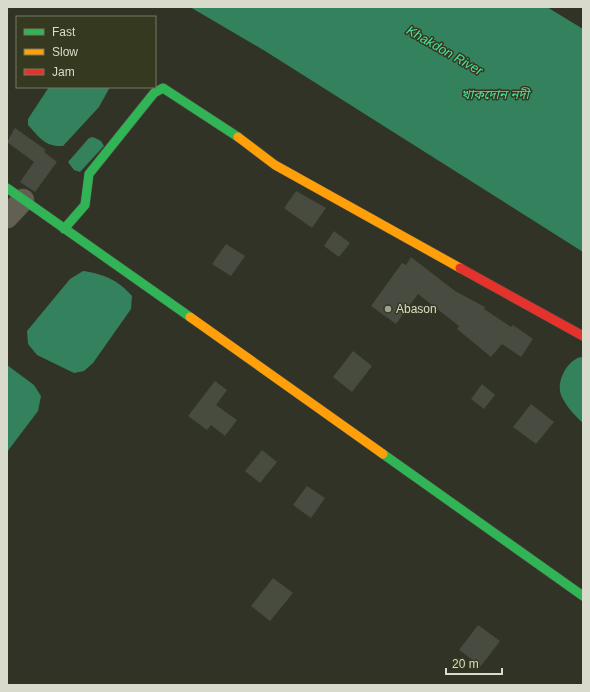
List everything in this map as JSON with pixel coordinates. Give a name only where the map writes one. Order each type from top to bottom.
[{"type":"street","points":[[64,229],[85,205],[89,174],[154,93],[163,88],[232,132],[275,165],[583,336]]},
{"type":"street","points":[[7,217],[15,194],[583,596]]},
{"type":"water","name":"খাকদোন নদী","points":[[190,7],[547,7],[583,29],[583,252],[265,51]]},
{"type":"water","points":[[48,88],[109,88],[99,107],[63,146],[51,145],[39,137],[28,125],[28,119]]},
{"type":"water","points":[[93,137],[101,141],[104,146],[80,172],[74,170],[68,162],[89,138]]},
{"type":"water","points":[[83,271],[104,276],[127,290],[132,296],[131,309],[93,363],[84,371],[74,373],[37,355],[28,344],[27,331],[70,279]]},
{"type":"water","points":[[581,357],[583,358],[583,423],[563,399],[560,390],[561,378],[567,367],[571,362]]},
{"type":"water","points":[[7,365],[34,385],[41,396],[38,411],[7,452]]},
{"type":"building","points":[[15,128],[46,150],[44,152],[57,162],[35,192],[20,182],[34,162],[7,142]]},
{"type":"building","points":[[296,191],[326,208],[312,228],[284,208]]},
{"type":"building","points":[[334,231],[350,243],[339,257],[324,246]]},
{"type":"building","points":[[226,244],[245,256],[231,276],[212,264]]},
{"type":"building","points":[[411,257],[455,291],[485,307],[484,309],[511,327],[513,325],[533,339],[521,357],[502,344],[491,357],[457,329],[459,326],[418,294],[396,324],[371,306],[402,263],[406,265]]},
{"type":"building","points":[[353,351],[372,366],[352,392],[333,377]]},
{"type":"building","points":[[215,381],[227,390],[216,405],[237,420],[225,436],[211,425],[207,430],[188,416]]},
{"type":"building","points":[[482,384],[495,395],[484,409],[471,399]]},
{"type":"building","points":[[531,404],[554,422],[536,444],[513,427]]},
{"type":"building","points":[[262,450],[277,462],[260,483],[245,471]]},
{"type":"building","points":[[307,486],[325,498],[311,518],[293,505]]},
{"type":"building","points":[[273,578],[293,593],[270,621],[251,606]]},
{"type":"building","points":[[478,625],[500,641],[481,666],[459,650]]},
{"type":"traffic: fast","points":[[64,229],[85,205],[89,174],[154,93],[163,88],[238,137]]},
{"type":"traffic: fast","points":[[7,188],[190,317]]},
{"type":"traffic: fast","points":[[383,454],[583,596]]},
{"type":"traffic: slow","points":[[238,137],[275,165],[460,268]]},
{"type":"traffic: slow","points":[[190,317],[383,454]]},
{"type":"traffic: jam","points":[[460,268],[583,336]]},
{"type":"place","name":"Abason","points":[[388,309]]},
{"type":"water label","name":"Khakdon River","points":[[445,50]]}]
